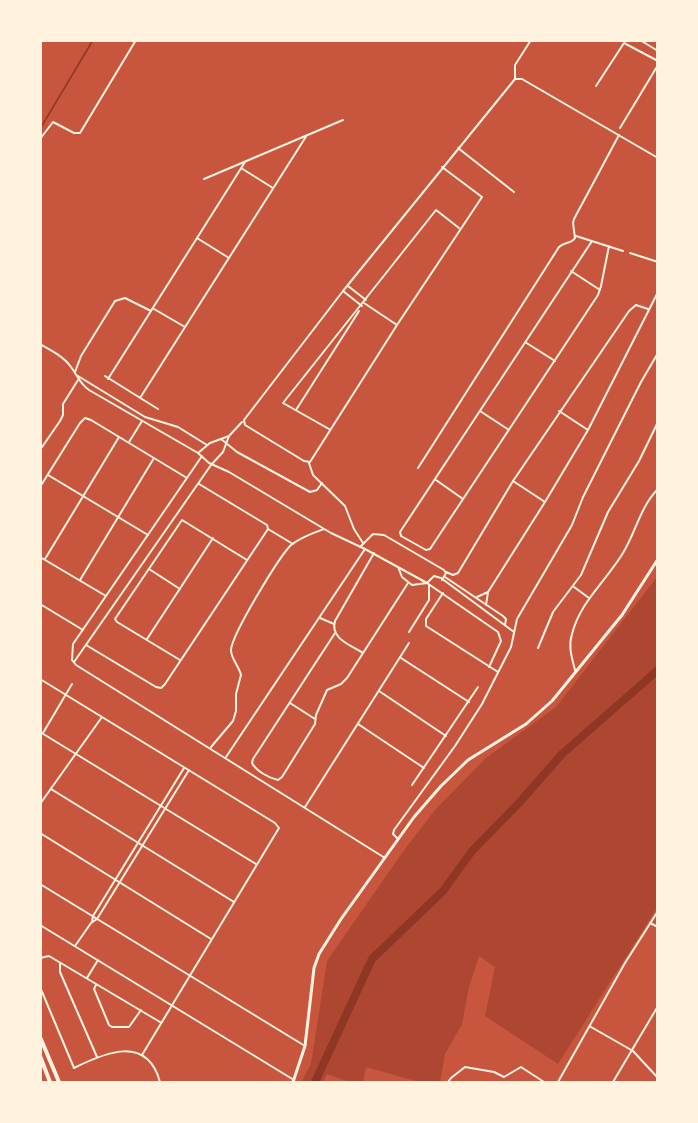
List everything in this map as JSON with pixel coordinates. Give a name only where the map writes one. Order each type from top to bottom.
[{"type":"highway","points":[[40,1036],[59,1083]]},
{"type":"highway","points":[[40,1056],[50,1083]]},
{"type":"street","points":[[40,139],[53,122],[74,133],[80,133],[136,40]]},
{"type":"street","points":[[198,453],[207,445],[229,436],[244,420],[343,291],[515,79],[515,65],[531,40]]},
{"type":"street","points":[[640,40],[657,51]]},
{"type":"street","points":[[596,86],[624,43],[657,63],[620,128]]},
{"type":"street","points":[[515,79],[522,79],[657,158]]},
{"type":"street","points":[[204,179],[343,120]]},
{"type":"street","points":[[140,398],[307,135]]},
{"type":"street","points":[[418,468],[559,247],[573,241],[576,236],[574,219],[619,135]]},
{"type":"street","points":[[458,148],[514,192]]},
{"type":"street","points":[[108,379],[245,162]]},
{"type":"street","points":[[442,167],[482,196],[459,228],[309,463],[311,472],[345,506],[365,549],[443,593],[499,634],[501,641],[489,667]]},
{"type":"street","points":[[241,168],[273,188]]},
{"type":"street","points":[[329,429],[283,404],[436,210],[459,228]]},
{"type":"street","points":[[576,236],[624,251]]},
{"type":"street","points":[[197,238],[229,258]]},
{"type":"street","points":[[592,241],[400,533],[426,550],[430,550],[600,290],[609,246]]},
{"type":"street","points":[[630,253],[657,262]]},
{"type":"street","points":[[572,271],[600,290]]},
{"type":"street","points":[[348,286],[364,303]]},
{"type":"street","points":[[343,291],[397,325]]},
{"type":"street","points":[[486,605],[488,592],[588,430],[657,292]]},
{"type":"street","points":[[75,374],[81,356],[115,301],[125,298],[152,309],[185,327]]},
{"type":"street","points":[[296,410],[364,303]]},
{"type":"street","points":[[409,632],[429,600],[428,584],[434,576],[458,573],[513,481],[629,311],[636,305],[649,309]]},
{"type":"street","points":[[525,342],[555,361]]},
{"type":"street","points":[[40,344],[62,358],[78,380],[89,390],[198,453],[211,465],[223,469],[345,541],[362,545]]},
{"type":"street","points":[[398,839],[393,834],[394,830],[455,746],[482,704],[512,644],[517,619],[572,525],[583,497],[640,382],[657,353]]},
{"type":"street","points":[[40,364],[40,370]]},
{"type":"street","points":[[75,374],[145,417],[178,428],[207,445]]},
{"type":"street","points":[[105,376],[158,409]]},
{"type":"street","points":[[40,450],[60,421],[63,415],[63,404],[78,380]]},
{"type":"street","points":[[480,411],[509,430]]},
{"type":"street","points":[[559,411],[588,430]]},
{"type":"street","points":[[40,487],[85,418],[187,478]]},
{"type":"street","points":[[244,420],[245,425],[309,463]]},
{"type":"street","points":[[129,443],[142,421]]},
{"type":"street","points":[[538,648],[554,612],[588,561],[608,512],[639,461],[657,422]]},
{"type":"street","points":[[74,662],[211,465],[220,456],[227,445],[229,436]]},
{"type":"street","points":[[45,560],[119,437]]},
{"type":"street","points":[[221,439],[227,445],[310,492],[317,490],[322,483]]},
{"type":"street","points":[[202,456],[73,644],[71,651],[74,662],[385,858]]},
{"type":"street","points":[[80,580],[154,458]]},
{"type":"street","points":[[48,475],[148,535]]},
{"type":"street","points":[[435,480],[463,499]]},
{"type":"street","points":[[513,481],[545,502]]},
{"type":"street","points":[[199,484],[267,525],[268,529],[293,544]]},
{"type":"street","points":[[576,673],[570,645],[577,620],[589,598],[623,553],[643,508],[657,489]]},
{"type":"street","points":[[181,660],[115,619],[148,568],[182,520],[247,560]]},
{"type":"street","points":[[86,645],[158,688],[163,686],[268,529]]},
{"type":"street","points":[[210,747],[229,726],[235,715],[236,694],[241,675],[232,655],[232,644],[248,612],[293,544],[300,538],[324,529]]},
{"type":"street","points":[[362,545],[373,534],[380,534],[410,550],[514,632]]},
{"type":"street","points":[[146,640],[213,538]]},
{"type":"street","points":[[410,550],[414,543]]},
{"type":"street","points":[[226,757],[365,549]]},
{"type":"street","points":[[374,553],[334,624],[335,633],[253,759],[253,766],[276,780],[280,779],[315,724],[327,690],[344,682],[408,583]]},
{"type":"street","points":[[40,557],[106,596]]},
{"type":"street","points":[[40,925],[294,1081],[305,1046],[311,986],[319,954],[341,919],[414,817],[461,766],[535,717],[552,701],[629,605],[657,559]]},
{"type":"street","points":[[398,567],[402,577],[408,583],[428,584]]},
{"type":"street","points":[[148,568],[180,589]]},
{"type":"street","points":[[444,576],[505,618],[505,625]]},
{"type":"street","points":[[573,586],[589,598]]},
{"type":"street","points":[[476,598],[488,592]]},
{"type":"street","points":[[443,593],[426,619],[426,626],[498,672]]},
{"type":"street","points":[[40,604],[83,630]]},
{"type":"street","points":[[319,617],[334,624]]},
{"type":"street","points":[[335,633],[363,653]]},
{"type":"street","points":[[305,807],[409,643]]},
{"type":"street","points":[[400,658],[469,702]]},
{"type":"street","points":[[40,679],[278,826],[278,831],[142,1055]]},
{"type":"street","points":[[72,684],[42,733],[257,864]]},
{"type":"street","points":[[412,785],[478,687]]},
{"type":"street","points":[[379,691],[446,736]]},
{"type":"street","points":[[290,703],[315,719]]},
{"type":"street","points":[[40,804],[102,717]]},
{"type":"street","points":[[357,724],[424,768]]},
{"type":"street","points":[[75,946],[184,768]]},
{"type":"street","points":[[91,923],[97,919],[189,770]]},
{"type":"street","points":[[259,779],[263,773]]},
{"type":"street","points":[[51,789],[234,902]]},
{"type":"street","points":[[40,833],[211,939]]},
{"type":"street","points":[[40,884],[305,1046]]},
{"type":"street","points":[[558,1083],[657,911]]},
{"type":"street","points":[[650,923],[657,927]]},
{"type":"street","points":[[40,958],[49,956],[160,1023]]},
{"type":"street","points":[[87,979],[98,960]]},
{"type":"street","points":[[60,963],[60,972],[97,1057]]},
{"type":"street","points":[[97,984],[94,989],[109,1025],[112,1027],[129,1027],[141,1010]]},
{"type":"street","points":[[40,987],[74,1068],[97,1057],[123,1051],[142,1055],[158,1074],[160,1083]]},
{"type":"street","points":[[614,1083],[657,1006]]},
{"type":"street","points":[[653,1015],[657,1019]]},
{"type":"street","points":[[591,1027],[633,1051],[657,1078]]},
{"type":"street","points":[[448,1083],[465,1067],[494,1072],[504,1077]]},
{"type":"street","points":[[504,1077],[521,1067],[544,1083]]},
{"type":"street","points":[[504,1077],[505,1083]]},
{"type":"shaded area","points":[[657,577],[657,908],[558,1064],[485,1016],[495,967],[479,956],[469,987],[462,1024],[445,1054],[440,1082],[419,1082],[366,1067],[363,1082],[350,1082],[327,1074],[323,1082],[301,1082],[311,1064],[327,961],[402,853],[435,810],[486,758],[556,707]]},
{"type":"waterway","points":[[40,129],[93,40]]},
{"type":"waterway","points":[[315,1082],[372,959],[443,891],[472,851],[519,803],[562,754],[658,670]]}]
